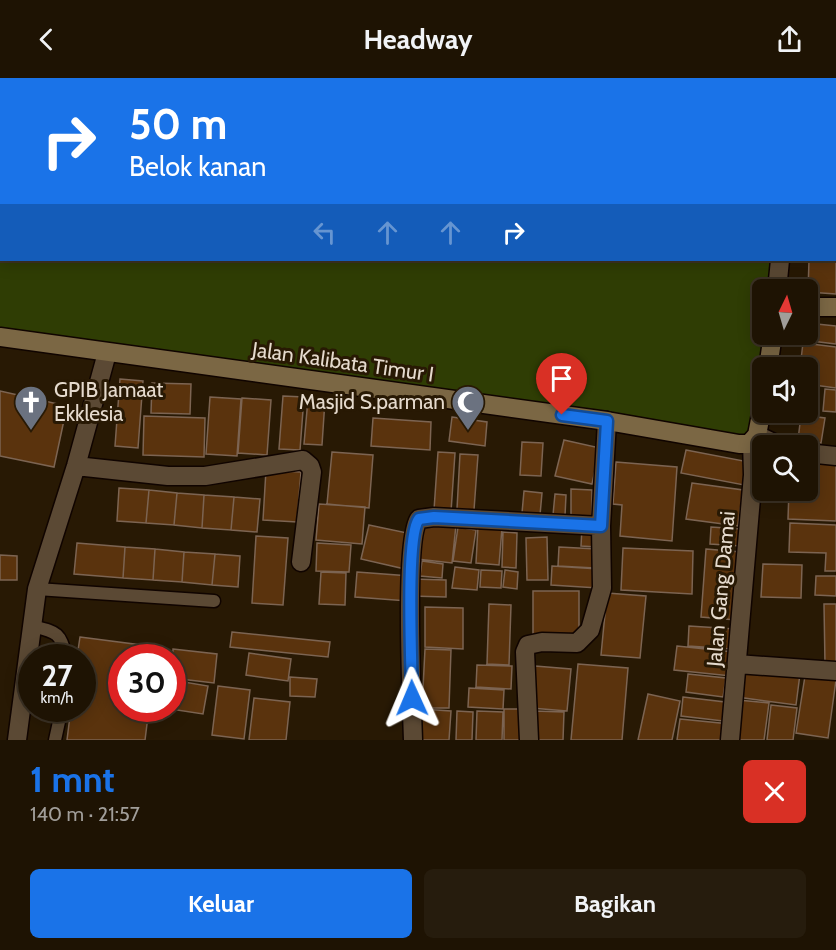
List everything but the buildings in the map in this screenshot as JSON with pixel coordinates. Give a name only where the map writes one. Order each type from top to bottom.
[{"type":"street","points":[[778,279],[780,261]]},
{"type":"street","points":[[818,307],[836,307]]},
{"type":"street","name":"Jalan Kalibata Timur I","points":[[0,337],[607,421],[739,444],[749,444],[752,440]]},
{"type":"street","points":[[17,740],[37,589],[76,466],[106,353]]},
{"type":"street","points":[[529,740],[525,652],[528,645],[542,642],[577,643],[590,630],[602,588],[601,526],[607,421]]},
{"type":"street","points":[[818,454],[836,456]]},
{"type":"street","points":[[76,466],[168,476],[204,476],[303,460],[310,466],[312,472],[301,562]]},
{"type":"street","name":"Jalan Gang Damai","points":[[730,740],[752,487]]},
{"type":"street","points":[[413,740],[410,588],[414,532],[419,519],[434,517],[601,526]]},
{"type":"street","points":[[737,664],[836,671]]},
{"type":"lane","points":[[37,589],[214,601]]},
{"type":"lane","points":[[32,626],[54,631],[63,639],[64,644]]},
{"type":"lane","points":[[55,740],[59,722]]},
{"type":"green space","points":[[0,261],[774,261],[774,279],[752,279],[752,345],[770,345],[766,357],[752,357],[752,423],[757,423],[752,441],[0,334]]},
{"type":"place","name":"GPIB Jamaat Ekklesia","points":[[31,431]]},
{"type":"place","name":"Masjid S.parman","points":[[468,431]]},
{"type":"route","points":[[412,698],[410,588],[414,532],[419,519],[434,517],[601,526],[607,421],[562,415]]}]
